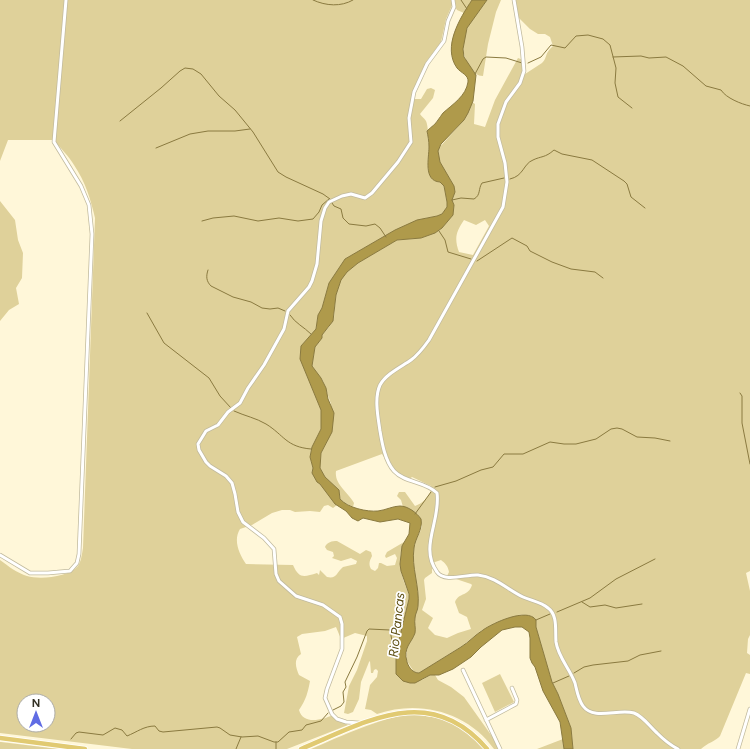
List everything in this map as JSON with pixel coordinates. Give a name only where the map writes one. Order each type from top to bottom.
[{"type":"highway","points":[[301,749],[392,714],[415,711],[434,714],[455,722],[466,728],[487,749]]},
{"type":"highway","points":[[0,738],[85,749]]},
{"type":"street","points":[[0,555],[30,572],[48,573],[70,571],[77,562],[79,554],[92,234],[88,205],[82,186],[54,142],[66,0]]},
{"type":"street","points":[[363,724],[337,720],[332,714],[326,698],[327,689],[342,649],[343,630],[340,618],[323,605],[296,596],[279,581],[276,574],[274,548],[264,538],[243,522],[238,512],[232,484],[226,476],[206,462],[199,450],[198,444],[206,431],[218,425],[228,412],[242,400],[284,329],[288,311],[309,287],[317,264],[321,221],[325,208],[329,202],[351,194],[362,198],[368,197],[398,162],[410,145],[411,139],[409,118],[414,92],[427,64],[444,41],[448,21],[454,7],[453,0]]},
{"type":"street","points":[[514,0],[522,47],[524,71],[520,83],[506,102],[498,124],[498,137],[505,162],[507,182],[503,207],[430,340],[423,349],[396,370],[380,386],[377,405],[382,445],[392,470],[407,480],[428,487],[437,493],[437,508],[429,549],[430,558],[438,574],[454,578],[476,575],[486,577],[498,582],[523,597],[547,607],[552,611],[554,616],[557,645],[575,683],[578,697],[583,706],[588,711],[595,713],[622,712],[636,714],[644,719],[664,740],[678,749]]},
{"type":"street","points":[[463,670],[500,749]]},
{"type":"street","points":[[486,720],[516,704],[517,700],[512,688]]},
{"type":"street","points":[[738,749],[750,709]]},
{"type":"shaded area","points":[[0,0],[472,0],[464,13],[457,10],[453,3],[446,19],[441,42],[426,62],[412,99],[421,99],[427,89],[431,88],[435,90],[433,98],[420,114],[426,121],[427,126],[429,173],[431,178],[440,182],[444,186],[447,207],[442,214],[426,218],[395,230],[345,259],[329,283],[322,308],[318,315],[316,329],[301,346],[301,359],[321,410],[321,429],[311,451],[310,457],[313,468],[312,473],[337,505],[333,508],[328,505],[324,506],[320,512],[295,512],[290,510],[282,510],[272,513],[252,525],[240,529],[237,542],[241,556],[246,564],[293,565],[297,573],[302,576],[317,573],[319,575],[320,570],[327,577],[333,577],[343,567],[356,564],[357,561],[351,558],[341,561],[332,558],[334,556],[333,552],[327,550],[325,547],[330,542],[337,541],[360,554],[366,550],[371,552],[372,556],[370,565],[371,569],[375,571],[378,568],[379,563],[387,566],[395,565],[397,558],[395,554],[386,558],[385,556],[387,552],[404,542],[400,565],[409,599],[397,648],[396,672],[403,681],[422,680],[430,675],[435,675],[438,680],[451,687],[464,697],[501,749],[494,749],[483,736],[471,726],[442,712],[409,708],[377,714],[371,710],[365,709],[370,685],[377,677],[378,671],[376,669],[373,673],[371,673],[370,661],[361,682],[359,699],[353,712],[348,714],[344,713],[349,686],[357,670],[367,641],[367,636],[355,633],[341,639],[336,627],[325,631],[302,634],[297,637],[301,654],[298,656],[296,661],[297,669],[299,675],[310,681],[306,696],[299,710],[304,718],[318,720],[333,715],[336,719],[348,725],[287,749],[132,749],[0,733],[0,560],[23,575],[39,578],[54,577],[74,570],[78,566],[82,555],[95,218],[84,184],[78,171],[70,158],[54,140],[8,140],[0,161]]},
{"type":"shaded area","points":[[472,0],[487,0],[467,28],[463,49],[464,57],[476,75],[473,101],[464,120],[441,144],[438,151],[440,162],[454,186],[455,192],[452,200],[454,205],[453,215],[442,228],[435,233],[421,238],[397,240],[358,263],[347,272],[341,280],[336,295],[333,321],[315,347],[312,366],[326,388],[328,399],[334,413],[332,432],[321,453],[320,468],[325,477],[339,490],[340,499],[348,505],[358,509],[374,511],[403,506],[412,510],[421,519],[421,527],[413,555],[418,592],[418,608],[415,615],[415,633],[406,653],[407,662],[412,670],[419,673],[467,643],[480,632],[502,620],[525,615],[532,616],[536,620],[536,627],[552,682],[571,728],[573,749],[564,749],[560,722],[543,691],[535,667],[530,658],[529,632],[522,627],[502,630],[471,657],[453,669],[439,675],[430,675],[415,683],[410,683],[403,681],[396,674],[397,648],[409,599],[409,594],[400,564],[402,546],[409,534],[410,523],[398,519],[380,522],[363,518],[358,521],[352,518],[346,511],[335,504],[317,482],[312,473],[313,468],[310,457],[312,447],[321,429],[321,410],[300,359],[301,346],[316,329],[318,315],[322,308],[329,283],[345,259],[395,230],[417,220],[442,214],[447,207],[444,186],[440,182],[431,178],[429,173],[429,145],[427,131],[436,123],[443,113],[462,96],[467,87],[468,80],[457,68],[451,51],[454,33],[462,15]]},
{"type":"shaded area","points":[[487,0],[501,0],[496,12],[488,44],[483,76],[476,74],[468,64],[464,54],[463,44],[469,25]]},
{"type":"shaded area","points":[[512,0],[750,0],[750,571],[746,573],[750,591],[750,635],[748,639],[747,653],[750,655],[750,674],[746,673],[720,736],[701,749],[573,749],[571,728],[552,682],[536,627],[536,620],[528,615],[518,615],[482,630],[462,646],[419,673],[414,672],[407,661],[407,648],[414,635],[414,620],[418,607],[413,554],[415,540],[422,526],[412,511],[403,507],[401,500],[397,496],[399,492],[405,492],[415,506],[426,498],[430,492],[431,486],[412,477],[408,480],[393,471],[382,454],[336,471],[337,480],[354,503],[353,507],[342,501],[339,490],[325,477],[320,468],[321,453],[328,440],[331,404],[323,381],[312,366],[315,347],[334,318],[336,295],[341,279],[358,263],[397,240],[421,238],[435,233],[442,228],[453,215],[453,187],[440,163],[438,149],[464,120],[472,102],[475,104],[474,124],[485,127],[495,100],[518,58],[523,60],[522,76],[542,63],[548,51],[553,46],[550,37],[545,34],[538,34],[530,29],[515,14]],"holes":[[[464,220],[476,225],[485,220],[489,226],[473,255],[459,252],[457,247],[457,235]],[[441,560],[448,568],[449,572],[447,576],[472,585],[470,589],[455,602],[459,613],[467,617],[471,629],[447,638],[435,635],[428,628],[433,618],[422,610],[426,599],[424,580],[432,573],[432,563]]]},
{"type":"shaded area","points":[[0,201],[15,220],[18,240],[23,253],[22,278],[16,288],[19,304],[9,310],[0,321]]},
{"type":"shaded area","points":[[500,674],[514,702],[495,712],[482,683]]},
{"type":"shaded area","points":[[413,714],[444,719],[466,730],[486,749],[311,749],[374,723]]},
{"type":"shaded area","points":[[563,739],[564,749],[537,749]]},
{"type":"shaded area","points":[[1,742],[59,749],[0,749]]},
{"type":"waterway","points":[[313,0],[323,4],[333,5],[344,4],[353,0]]},
{"type":"waterway","points":[[461,0],[467,9]]},
{"type":"waterway","points":[[528,63],[541,57],[551,45],[565,48],[576,36],[588,35],[603,39],[610,45],[616,68],[615,83],[618,97],[632,108]]},
{"type":"waterway","points":[[475,74],[483,59],[486,57],[506,58],[522,63]]},
{"type":"waterway","points":[[613,57],[666,57],[683,66],[706,86],[721,90],[730,98],[750,106]]},
{"type":"waterway","points":[[120,121],[180,71],[185,68],[193,69],[201,74],[219,96],[235,110],[253,132],[278,172],[323,194],[330,199]]},
{"type":"waterway","points":[[156,148],[190,134],[208,131],[235,131],[250,129]]},
{"type":"waterway","points":[[510,179],[521,173],[530,162],[546,156],[554,150],[562,154],[592,160],[624,181],[627,184],[631,197],[645,208]]},
{"type":"waterway","points":[[452,200],[461,198],[474,199],[478,196],[482,183],[504,178]]},
{"type":"waterway","points":[[202,221],[213,218],[234,216],[258,221],[279,218],[298,221],[313,219],[319,212],[322,205],[329,199]]},
{"type":"waterway","points":[[332,203],[334,206],[341,209],[343,218],[349,224],[366,226],[375,224],[380,228],[386,237]]},
{"type":"waterway","points":[[439,231],[445,240],[448,252],[471,259]]},
{"type":"waterway","points":[[477,261],[512,238],[527,246],[530,251],[552,262],[571,269],[595,272],[603,278]]},
{"type":"waterway","points":[[208,270],[207,278],[211,286],[233,297],[251,302],[262,308],[278,308],[285,311]]},
{"type":"waterway","points":[[147,313],[164,343],[209,378],[220,396],[231,408]]},
{"type":"waterway","points":[[290,315],[311,334]]},
{"type":"waterway","points":[[740,393],[742,396],[742,423],[750,464]]},
{"type":"waterway","points":[[234,411],[266,424],[296,446],[311,449]]},
{"type":"waterway","points":[[435,487],[493,467],[504,454],[523,454],[550,442],[576,444],[596,439],[611,429],[622,429],[637,437],[670,441]]},
{"type":"waterway","points":[[415,514],[431,492]]},
{"type":"waterway","points":[[557,612],[590,598],[616,579],[655,559]]},
{"type":"waterway","points":[[582,602],[590,607],[605,605],[616,608],[642,604]]},
{"type":"waterway","points":[[536,620],[550,614]]},
{"type":"waterway","name":"Rio Pancas","points":[[333,710],[341,706],[344,702],[343,692],[346,687],[345,682],[367,631],[369,629],[390,630],[392,641],[398,644]]},
{"type":"waterway","points":[[574,673],[584,667],[628,661],[640,655],[661,651]]},
{"type":"waterway","points":[[553,683],[569,676]]},
{"type":"waterway","points":[[71,739],[76,733],[79,732],[103,735],[115,728],[122,730],[127,736],[144,728],[155,726],[159,731],[163,732],[217,727],[230,735],[242,737],[258,736],[278,742],[289,732],[302,730],[306,725],[321,721],[328,713]]},
{"type":"waterway","points":[[236,749],[241,737]]},
{"type":"waterway","points":[[276,742],[276,749]]}]
